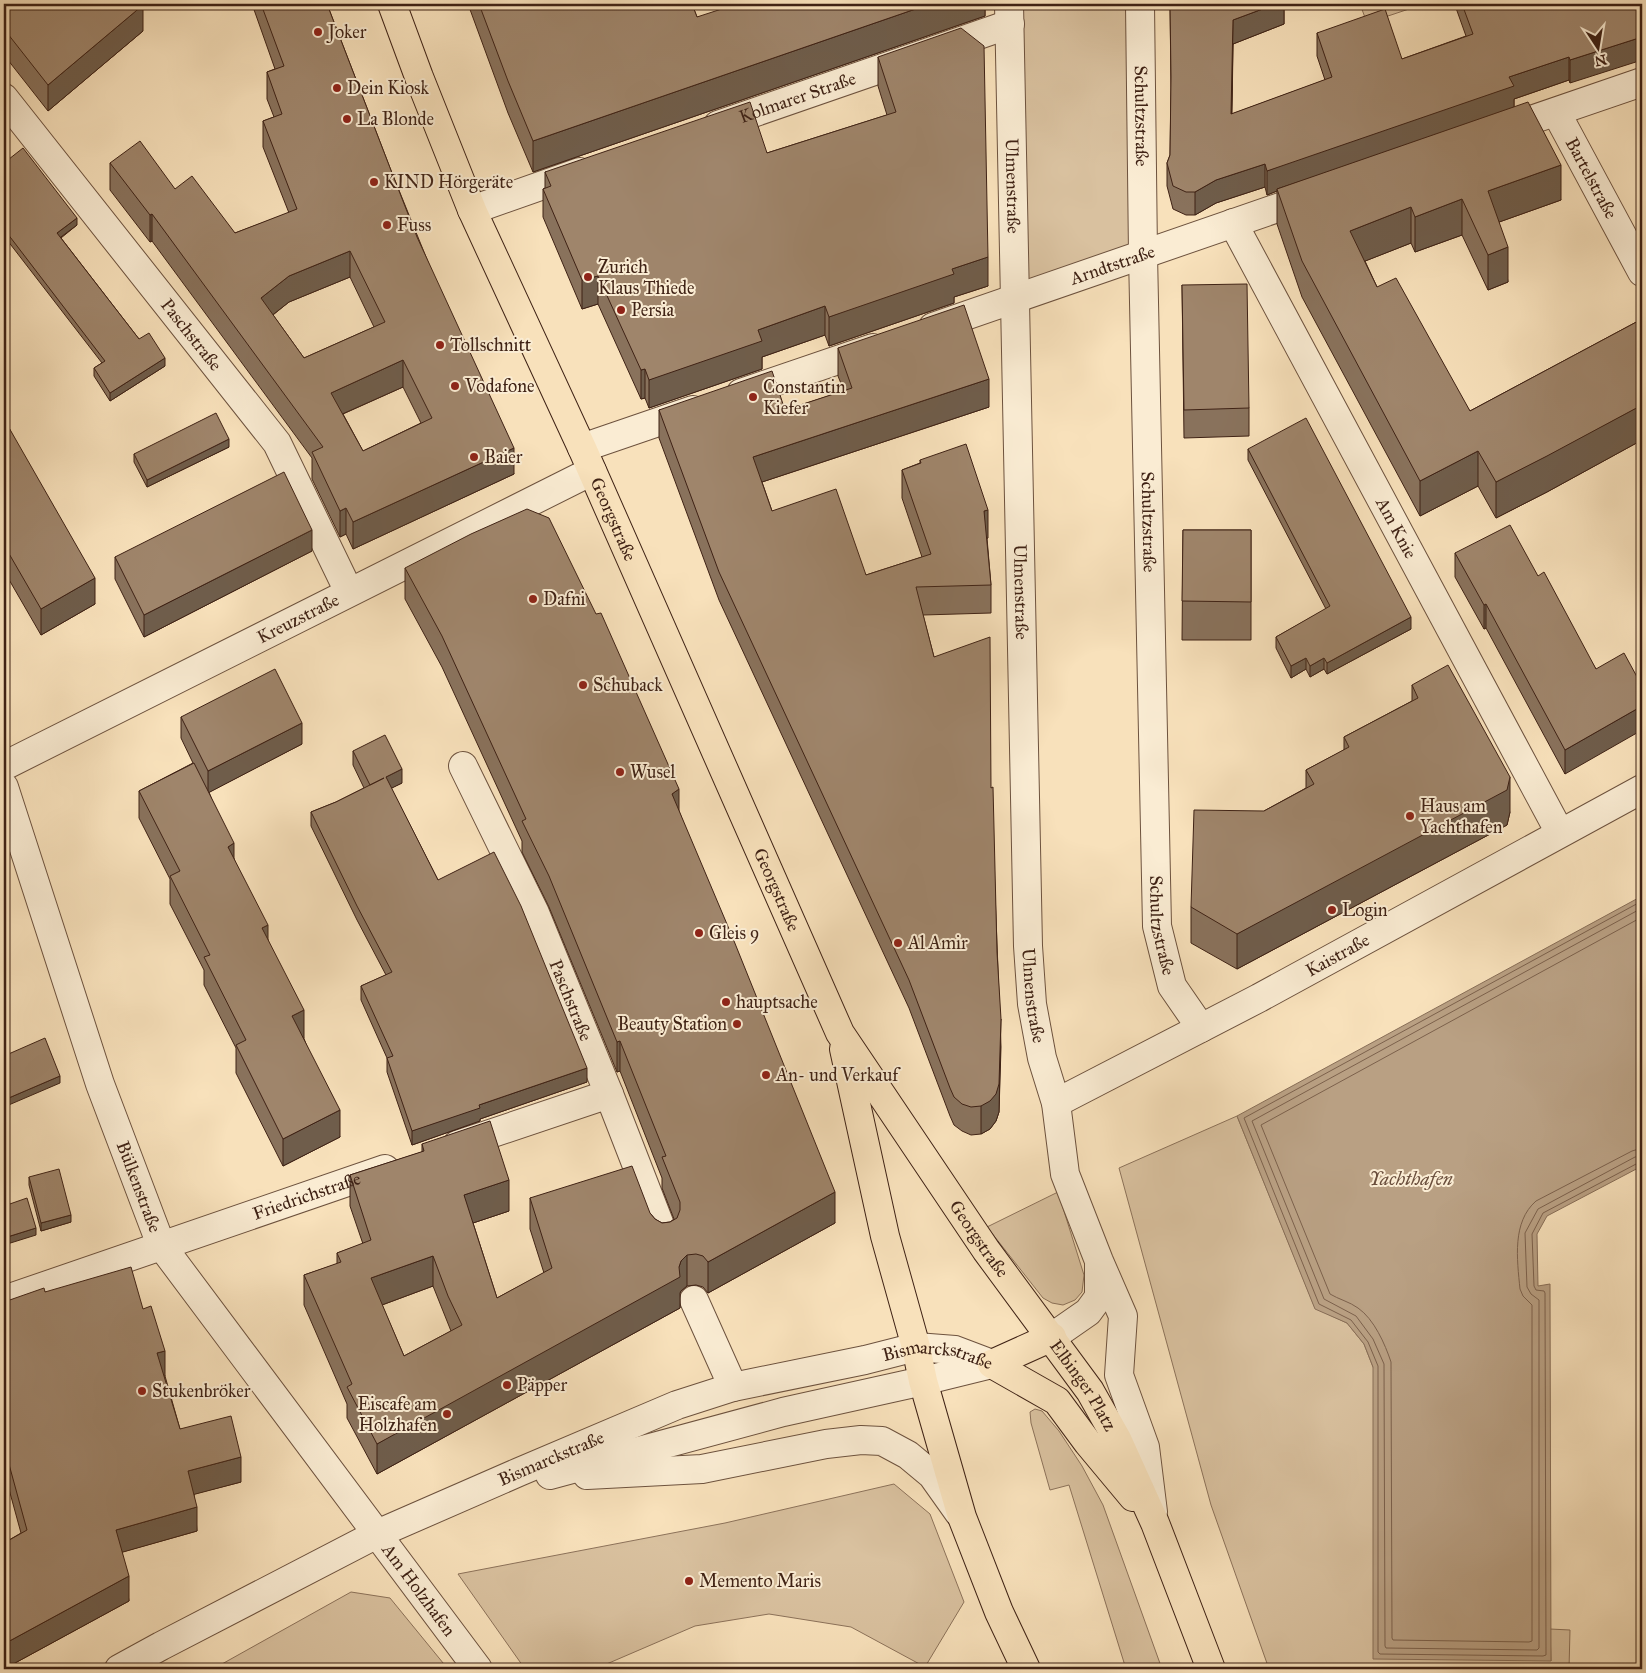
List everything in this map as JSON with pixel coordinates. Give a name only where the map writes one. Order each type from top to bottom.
[{"type":"main road","name":"Georgstraße","points":[[392,4],[419,78],[472,210],[587,460],[840,1033],[958,1209],[1052,1337]]},
{"type":"main road","name":"Georgstraße","points":[[840,1033],[885,1236],[916,1347],[923,1381]]},
{"type":"main road","points":[[992,1364],[1052,1337]]},
{"type":"main road","name":"Elbinger Platz","points":[[1052,1337],[1090,1391],[1112,1431],[1155,1523],[1211,1669]]},
{"type":"main road","name":"Elbinger Platz","points":[[992,1364],[1057,1401],[1088,1443],[1155,1523]]},
{"type":"main road","points":[[923,1381],[962,1517],[999,1612],[1026,1669]]},
{"type":"street","name":"Schultzstraße","points":[[1140,4],[1143,254],[1157,926],[1172,986],[1201,1028]]},
{"type":"street","name":"Kolmarer Straße","points":[[698,132],[1009,14]]},
{"type":"street","name":"Ulmenstraße","points":[[1009,14],[1028,946],[1032,1004],[1042,1058],[1056,1104],[1066,1174]]},
{"type":"street","points":[[1482,137],[1642,82]]},
{"type":"street","name":"Paschstraße","points":[[4,98],[277,444],[349,592]]},
{"type":"street","name":"Bartelstraße","points":[[1556,112],[1642,272]]},
{"type":"street","points":[[472,210],[604,164]]},
{"type":"street","name":"Arndtstraße","points":[[587,460],[902,338],[1334,188]]},
{"type":"street","name":"Am Knie","points":[[1233,224],[1560,833]]},
{"type":"street","name":"Kreuzstraße","points":[[4,766],[349,592],[587,460]]},
{"type":"street","name":"Paschstraße","points":[[463,766],[535,913],[665,1238]]},
{"type":"street","name":"Bülkenstraße","points":[[4,787],[100,1084],[161,1245],[377,1534]]},
{"type":"street","name":"Kaistraße","points":[[1056,1104],[1201,1028],[1642,789]]},
{"type":"street","points":[[437,1152],[609,1094]]},
{"type":"street","name":"Friedrichstraße","points":[[4,1300],[408,1161]]},
{"type":"street","name":"Elbinger Platz","points":[[1066,1174],[1098,1261],[1123,1316],[1120,1375],[1145,1447],[1155,1523]]},
{"type":"street","name":"Elbinger Platz","points":[[1052,1337],[1088,1312],[1099,1297],[1098,1261]]},
{"type":"street","points":[[694,1300],[733,1387]]},
{"type":"street","name":"Bismarckstraße","points":[[119,1669],[377,1534],[677,1406],[733,1387],[865,1360],[916,1347],[954,1350],[992,1364]]},
{"type":"street","name":"Bismarckstraße","points":[[476,1491],[507,1486],[546,1476],[774,1414],[992,1364]]},
{"type":"street","name":"Bismarckstraße","points":[[546,1476],[625,1474],[702,1469],[826,1444],[861,1440],[882,1441],[908,1455],[932,1475],[962,1517]]},
{"type":"street","name":"Am Holzhafen","points":[[377,1534],[478,1669]]},
{"type":"shaded area","points":[[1021,4],[1131,4],[1136,243],[1024,285]]},
{"type":"shaded area","points":[[1360,4],[1424,4],[1367,23]]},
{"type":"shaded area","points":[[1237,1116],[1315,1308],[1347,1323],[1364,1344],[1373,1367],[1551,1661],[1550,1629],[1570,1630],[1569,1669],[1269,1669],[1211,1505],[1119,1168]]},
{"type":"shaded area","points":[[1058,1192],[1084,1275],[1082,1292],[1075,1300],[1063,1305],[1052,1303],[1043,1298],[987,1227]]},
{"type":"shaded area","points":[[1035,1409],[1042,1411],[1059,1431],[1082,1466],[1103,1505],[1162,1669],[1126,1669],[1069,1485],[1050,1490],[1031,1423],[1030,1412]]},
{"type":"shaded area","points":[[894,1484],[930,1514],[964,1602],[925,1667],[851,1627],[769,1614],[695,1626],[595,1669],[525,1669],[458,1574],[725,1523]]},
{"type":"shaded area","points":[[351,1592],[390,1598],[448,1669],[213,1669]]},
{"type":"water","name":"Yachthafen","points":[[1642,896],[1642,1166],[1547,1216],[1537,1234],[1538,1286],[1550,1284],[1551,1661],[1373,1659],[1373,1367],[1364,1344],[1347,1323],[1315,1309],[1237,1116]]},
{"type":"building","points":[[4,4],[143,5],[48,85],[4,29]]},
{"type":"building","points":[[261,4],[327,4],[417,237],[514,448],[353,522],[346,508],[340,511],[312,452],[323,447],[152,214],[150,215],[110,163],[140,141],[175,189],[192,176],[235,233],[297,209],[263,121],[282,114],[267,72],[284,66]],"holes":[[[350,251],[385,322],[304,358],[261,298],[289,276]],[[403,360],[432,418],[363,451],[331,393]]]},
{"type":"building","points":[[479,4],[692,4],[697,17],[737,4],[930,4],[533,141]]},
{"type":"building","points":[[1170,4],[1276,4],[1233,20],[1231,114],[1332,77],[1317,33],[1385,9],[1402,59],[1473,34],[1462,4],[1642,4],[1642,37],[1570,60],[1569,57],[1509,77],[1514,86],[1267,171],[1265,164],[1216,180],[1195,192],[1186,192],[1173,186],[1167,163],[1170,155]]},
{"type":"building","points":[[961,28],[984,46],[988,257],[952,269],[954,274],[829,317],[825,306],[758,330],[762,341],[649,380],[645,369],[641,370],[598,276],[582,280],[543,189],[551,186],[545,172],[750,102],[767,153],[896,112],[878,57]]},
{"type":"building","points":[[1528,102],[1561,165],[1488,191],[1508,247],[1488,255],[1462,199],[1415,217],[1411,207],[1350,231],[1377,287],[1396,278],[1470,411],[1642,319],[1642,405],[1496,482],[1478,451],[1420,481],[1302,261],[1277,189]]},
{"type":"building","points":[[23,148],[77,218],[57,233],[139,339],[149,333],[165,358],[110,393],[94,368],[105,361],[4,229],[4,163]]},
{"type":"building","points":[[1247,284],[1249,408],[1184,410],[1182,285]]},
{"type":"building","points":[[964,305],[989,379],[753,457],[772,511],[836,489],[866,575],[931,554],[902,470],[921,463],[920,460],[966,444],[988,510],[984,511],[991,585],[916,587],[934,657],[990,637],[991,788],[993,787],[997,952],[1001,1019],[999,1084],[996,1094],[990,1101],[981,1106],[971,1107],[962,1104],[954,1097],[909,980],[719,572],[659,410],[772,371],[785,410],[852,388],[838,348]]},
{"type":"building","points":[[4,388],[9,396],[4,399]]},
{"type":"building","points":[[216,413],[229,439],[147,480],[134,454]]},
{"type":"building","points":[[1306,418],[1411,617],[1327,663],[1324,658],[1310,666],[1306,658],[1291,666],[1276,637],[1330,606],[1248,449]]},
{"type":"building","points":[[4,419],[95,578],[41,609],[4,545]]},
{"type":"building","points":[[284,472],[312,530],[144,615],[115,557]]},
{"type":"building","points":[[527,509],[549,518],[596,614],[601,613],[679,789],[672,794],[732,936],[835,1192],[708,1262],[703,1256],[696,1254],[687,1255],[681,1261],[679,1267],[680,1277],[377,1444],[347,1387],[352,1384],[304,1275],[341,1262],[337,1253],[371,1240],[350,1175],[424,1151],[422,1144],[490,1121],[509,1180],[464,1195],[497,1298],[552,1268],[530,1198],[632,1166],[650,1213],[655,1219],[662,1223],[670,1222],[677,1218],[680,1210],[680,1202],[662,1157],[666,1156],[620,1041],[617,1042],[549,876],[522,821],[526,819],[442,636],[405,568],[471,534]],"holes":[[[433,1256],[448,1296],[462,1325],[404,1356],[371,1278]]]},
{"type":"building","points":[[1510,525],[1538,576],[1544,572],[1596,669],[1624,653],[1642,686],[1642,706],[1565,750],[1486,604],[1484,605],[1455,553]]},
{"type":"building","points":[[1183,530],[1251,530],[1251,602],[1182,601]]},
{"type":"building","points":[[1448,665],[1510,777],[1507,790],[1237,934],[1191,907],[1194,810],[1264,811],[1314,784],[1306,770],[1349,747],[1344,737],[1418,698],[1412,685]]},
{"type":"building","points":[[275,669],[302,723],[208,771],[181,717]]},
{"type":"building","points":[[385,735],[402,769],[386,777],[438,880],[494,852],[521,906],[587,1068],[479,1105],[480,1108],[412,1131],[387,1058],[393,1056],[361,986],[392,972],[311,812],[370,785],[353,751]]},
{"type":"building","points":[[194,763],[234,843],[228,847],[268,925],[262,928],[304,1010],[292,1016],[340,1110],[283,1139],[236,1045],[246,1040],[204,957],[210,955],[170,876],[180,871],[139,791]]},
{"type":"building","points":[[45,1038],[60,1076],[4,1100],[4,1056]]},
{"type":"building","points":[[59,1169],[71,1215],[41,1223],[29,1177]]},
{"type":"building","points":[[27,1198],[36,1228],[4,1238],[4,1206]]},
{"type":"building","points":[[131,1267],[143,1309],[151,1306],[165,1351],[157,1353],[180,1429],[231,1416],[241,1457],[188,1471],[197,1507],[116,1530],[129,1576],[4,1644],[4,1543],[27,1530],[4,1446],[4,1302],[44,1288],[45,1292]]},
{"type":"place","name":"Joker","points":[[318,32]]},
{"type":"place","name":"Dein Kiosk","points":[[337,88]]},
{"type":"place","name":"La Blonde","points":[[347,119]]},
{"type":"place","name":"KIND Hörgeräte","points":[[374,182]]},
{"type":"place","name":"Fuss","points":[[387,225]]},
{"type":"place","name":"Zurich Klaus Thiede","points":[[588,277]]},
{"type":"place","name":"Persia","points":[[621,310]]},
{"type":"place","name":"Tollschnitt","points":[[440,345]]},
{"type":"place","name":"Vodafone","points":[[455,386]]},
{"type":"place","name":"Constantin Kiefer","points":[[753,397]]},
{"type":"place","name":"Baier","points":[[474,457]]},
{"type":"place","name":"Dafni","points":[[533,599]]},
{"type":"place","name":"Schuback","points":[[583,685]]},
{"type":"place","name":"Wusel","points":[[620,772]]},
{"type":"place","name":"Haus am Yachthafen","points":[[1410,816]]},
{"type":"place","name":"Login","points":[[1332,910]]},
{"type":"place","name":"Gleis 9","points":[[699,933]]},
{"type":"place","name":"Al Amir","points":[[898,943]]},
{"type":"place","name":"hauptsache","points":[[726,1002]]},
{"type":"place","name":"Beauty Station","points":[[737,1024]]},
{"type":"place","name":"An- und Verkauf","points":[[766,1075]]},
{"type":"place","name":"Päpper","points":[[507,1385]]},
{"type":"place","name":"Stukenbröker","points":[[142,1391]]},
{"type":"place","name":"Eiscafe am Holzhafen","points":[[447,1414]]},
{"type":"place","name":"Memento Maris","points":[[689,1581]]}]
